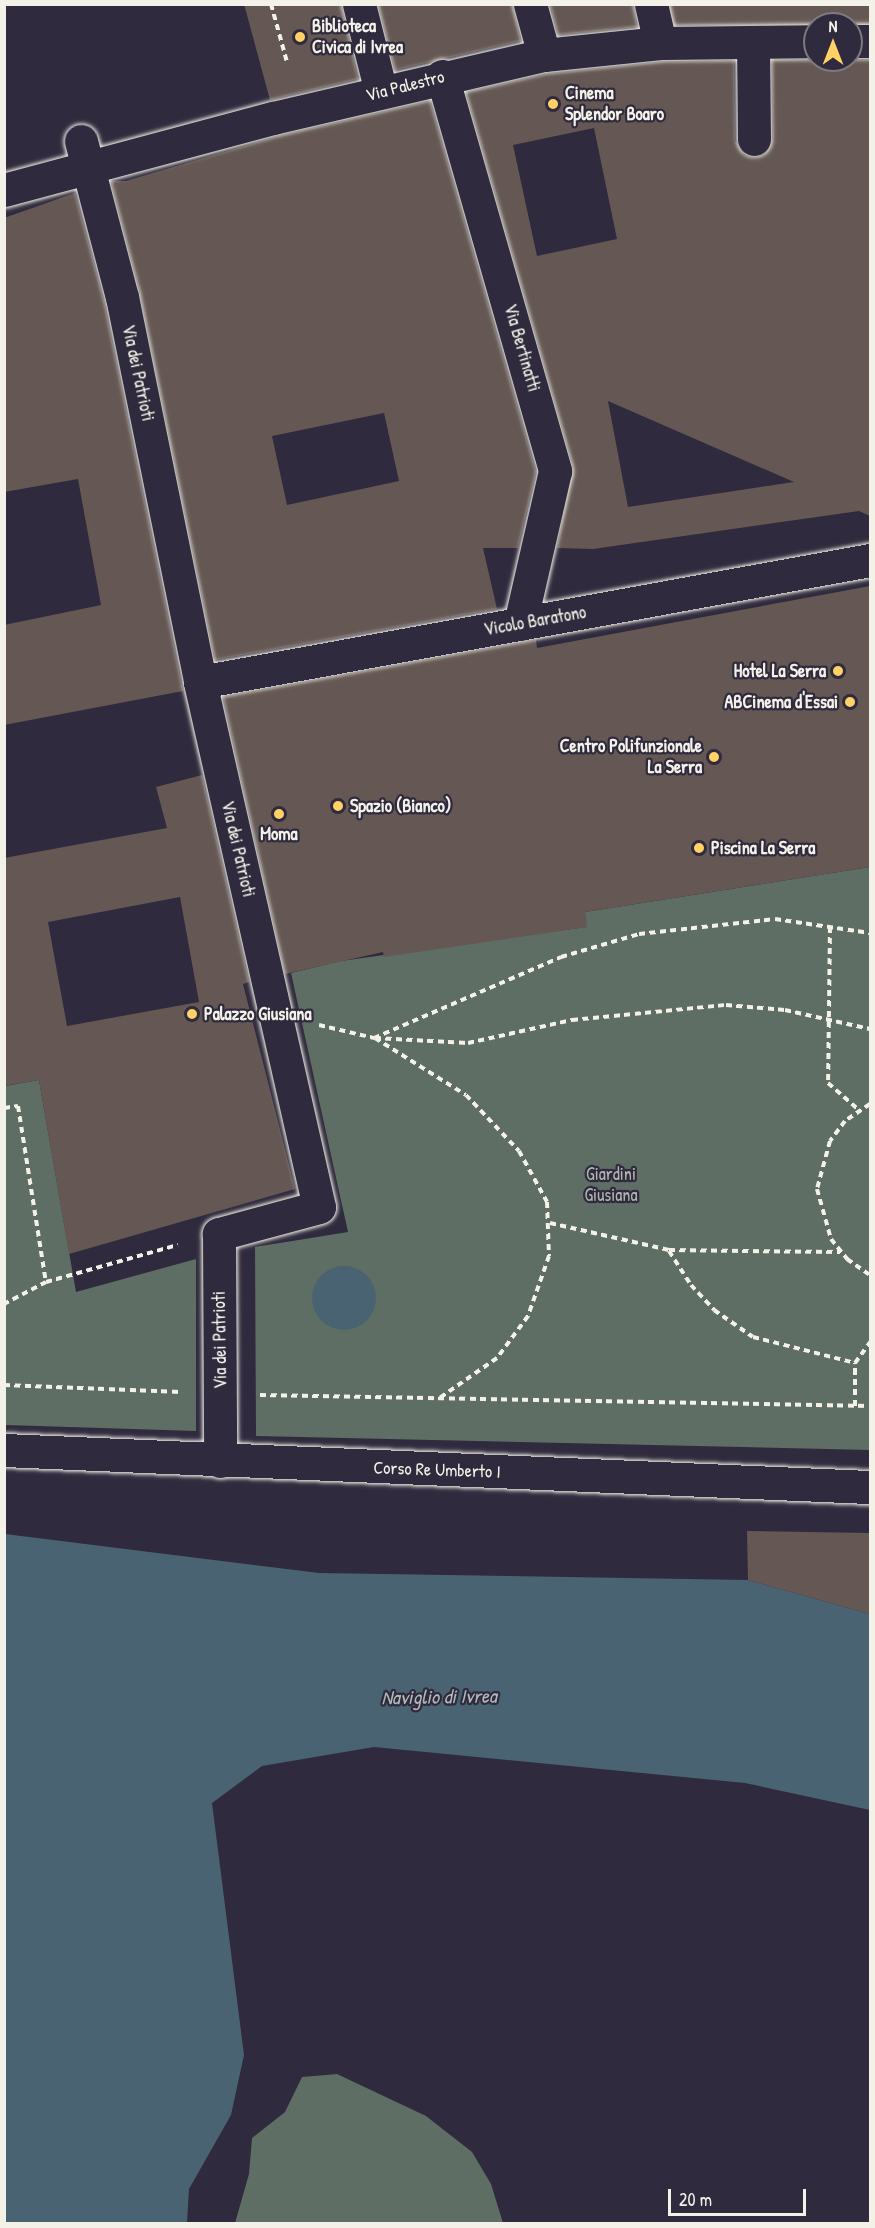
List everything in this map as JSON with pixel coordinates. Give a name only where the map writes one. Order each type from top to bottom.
[{"type":"street","points":[[359,4],[381,92]]},
{"type":"street","points":[[530,4],[544,55]]},
{"type":"street","points":[[651,4],[660,43]]},
{"type":"street","name":"Via Palestro","points":[[4,190],[85,154],[381,92],[442,76],[544,55],[660,43],[803,41]]},
{"type":"street","points":[[753,42],[754,139]]},
{"type":"street","name":"Via Bertinatti","points":[[442,76],[555,471],[520,624]]},
{"type":"street","name":"Via dei Patrioti","points":[[85,154],[129,333],[200,682],[319,1207],[219,1234],[220,1461]]},
{"type":"street","name":"Vicolo Baratono","points":[[200,682],[870,560]]},
{"type":"street","name":"Corso Re Umberto I","points":[[4,1450],[870,1487]]},
{"type":"path","points":[[271,4],[287,62]]},
{"type":"path","points":[[374,1038],[561,957],[639,934],[776,919],[870,933]]},
{"type":"path","points":[[830,927],[828,1083],[859,1110]]},
{"type":"path","points":[[275,1014],[374,1038],[468,1043],[572,1020],[726,1005],[829,1019],[870,1029]]},
{"type":"path","points":[[374,1038],[466,1095],[519,1151],[547,1202],[550,1223],[549,1256],[528,1316],[496,1358],[438,1400]]},
{"type":"path","points":[[870,1104],[859,1110],[830,1141],[818,1178],[821,1217],[840,1252],[870,1275]]},
{"type":"path","points":[[4,1108],[18,1106],[46,1282]]},
{"type":"path","points":[[550,1223],[669,1250],[840,1252]]},
{"type":"path","points":[[4,1304],[46,1282],[219,1234]]},
{"type":"path","points":[[669,1250],[691,1285],[714,1310],[753,1337],[855,1363]]},
{"type":"path","points":[[855,1406],[855,1363],[870,1342]]},
{"type":"path","points":[[4,1385],[438,1400],[870,1406]]},
{"type":"green space","name":"Giardini Giusiana","points":[[870,867],[870,1450],[256,1436],[255,1247],[348,1232],[291,973],[341,961],[586,927],[585,912]]},
{"type":"green space","points":[[39,1080],[76,1292],[196,1259],[196,1431],[5,1425],[5,1086]]},
{"type":"green space","points":[[337,2074],[426,2116],[472,2152],[491,2184],[503,2223],[235,2223],[249,2174],[252,2138],[285,2112],[302,2077]]},
{"type":"water","points":[[344,1266],[367,1275],[376,1298],[367,1321],[344,1330],[321,1321],[312,1298],[321,1275]]},
{"type":"water","name":"Naviglio di Ivrea","points":[[5,1534],[319,1573],[748,1580],[870,1614],[870,1810],[745,1783],[374,1747],[262,1766],[212,1803],[244,2055],[231,2115],[189,2189],[187,2223],[5,2224]]},
{"type":"building","name":"Biblioteca Civica di Ivrea","points":[[244,4],[341,4],[358,79],[270,100]]},
{"type":"building","points":[[378,4],[512,4],[521,41],[395,70]]},
{"type":"building","points":[[550,4],[633,4],[637,27],[558,35]]},
{"type":"building","points":[[670,4],[870,4],[870,25],[863,25],[863,12],[803,12],[803,25],[670,25]]},
{"type":"building","points":[[772,60],[803,60],[803,72],[863,72],[863,60],[870,60],[870,516],[859,511],[593,549],[557,548],[573,466],[466,92],[547,74],[661,62],[734,61],[735,140],[744,155],[755,158],[764,155],[773,139]],"holes":[[[594,128],[617,239],[537,256],[513,145]],[[608,401],[794,482],[628,507]]]},
{"type":"building","points":[[430,101],[536,472],[518,548],[483,548],[497,609],[215,660],[140,293],[111,181],[126,181],[279,136]],"holes":[[[384,413],[399,481],[287,505],[272,436]]]},
{"type":"building","points":[[75,193],[104,301],[183,691],[4,725],[4,625],[101,605],[78,479],[4,492],[4,218]]},
{"type":"building","points":[[870,586],[870,867],[585,912],[587,927],[384,957],[383,952],[285,974],[223,697],[536,640],[537,648]]},
{"type":"building","name":"Palazzo Giusiana","points":[[202,775],[249,982],[243,984],[295,1189],[69,1254],[39,1080],[4,1086],[4,858],[167,828],[156,787]],"holes":[[[180,897],[199,1002],[67,1026],[48,922]]]},
{"type":"building","points":[[747,1531],[870,1533],[870,1614],[748,1580]]},
{"type":"place","name":"Biblioteca Civica di Ivrea","points":[[300,37]]},
{"type":"place","name":"Cinema Splendor Boaro","points":[[553,104]]},
{"type":"place","name":"Hotel La Serra","points":[[838,671]]},
{"type":"place","name":"ABCinema d'Essai","points":[[850,702]]},
{"type":"place","name":"Centro Polifunzionale La Serra","points":[[714,757]]},
{"type":"place","name":"Spazio (Bianco)","points":[[338,806]]},
{"type":"place","name":"Moma","points":[[279,814]]},
{"type":"place","name":"Piscina La Serra","points":[[699,848]]},
{"type":"place","name":"Palazzo Giusiana","points":[[192,1014]]}]
